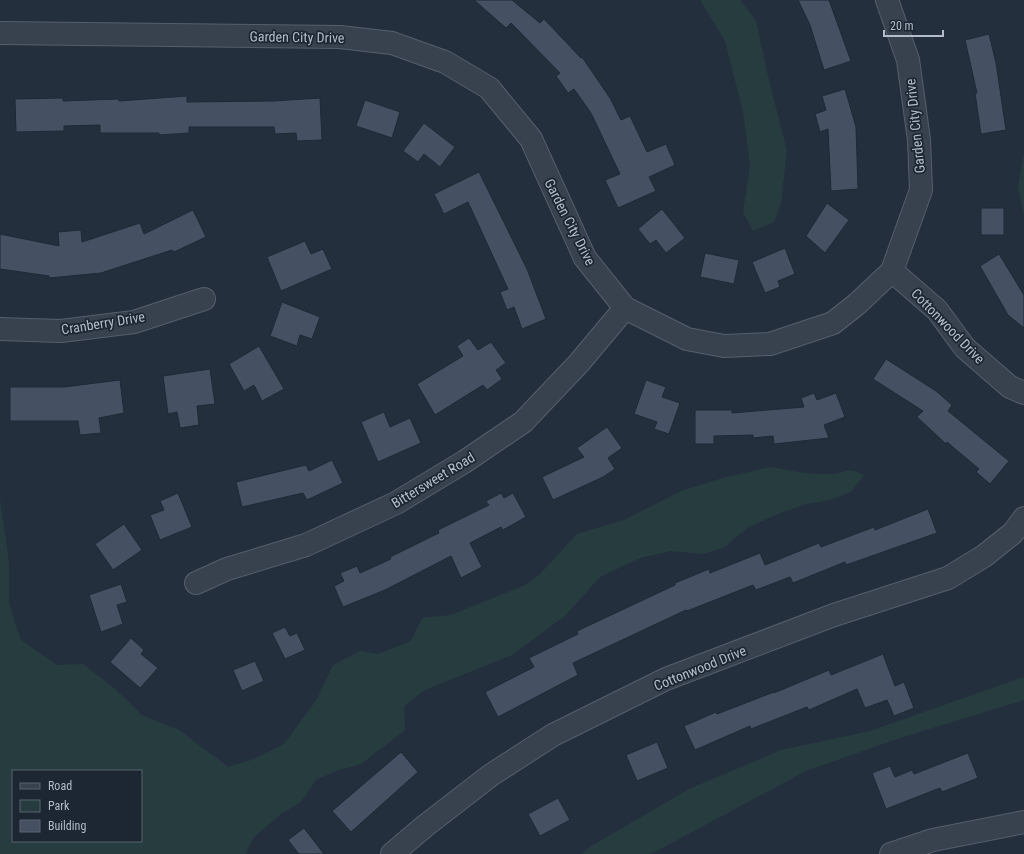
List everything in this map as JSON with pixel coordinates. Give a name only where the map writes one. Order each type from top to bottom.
[{"type":"street","name":"Garden City Drive","points":[[0,33],[340,37],[392,43],[445,62],[489,88],[531,139],[585,258],[625,308],[687,339],[724,346],[770,344],[833,323],[857,304],[892,271],[921,190],[919,140],[908,60],[887,0]]},
{"type":"street","name":"Cottonwood Drive","points":[[892,271],[937,310],[965,348],[1010,387],[1024,393]]},
{"type":"street","name":"Cranberry Drive","points":[[0,329],[61,331],[134,322],[204,299]]},
{"type":"street","name":"Bittersweet Road","points":[[196,583],[228,569],[306,545],[396,503],[464,462],[523,422],[579,363],[625,308]]},
{"type":"street","name":"Cottonwood Drive","points":[[392,854],[425,826],[491,775],[553,735],[666,679],[834,615],[948,578],[984,556],[1013,533],[1024,518]]},
{"type":"street","points":[[891,854],[933,840],[1024,822]]},
{"type":"green space","points":[[700,0],[740,0],[756,21],[787,151],[781,203],[774,222],[753,231],[743,212],[750,165],[743,112],[725,41]]},
{"type":"green space","points":[[1024,152],[1024,216],[1018,187]]},
{"type":"green space","points":[[771,467],[816,474],[831,474],[850,470],[864,475],[851,492],[830,500],[806,504],[778,514],[747,528],[725,547],[703,554],[671,551],[640,558],[600,577],[565,616],[512,655],[425,690],[404,706],[405,730],[361,764],[336,771],[316,780],[301,802],[281,814],[253,838],[246,854],[0,854],[0,499],[9,563],[9,603],[21,640],[57,665],[83,664],[114,688],[142,715],[179,730],[228,767],[251,760],[284,744],[317,699],[333,665],[360,651],[378,654],[411,641],[422,618],[451,615],[525,585],[540,574],[577,534],[624,520],[681,491],[726,477]]},
{"type":"green space","points":[[1024,677],[1024,700],[900,738],[806,771],[651,854],[581,854],[593,845],[689,789],[781,750],[870,731]]},
{"type":"building","points":[[474,0],[512,0],[540,23],[544,19],[581,58],[582,57],[610,98],[621,120],[630,116],[647,152],[666,144],[675,165],[649,177],[656,191],[618,208],[605,180],[620,174],[591,113],[574,89],[568,93],[556,76],[560,73],[511,23],[506,28]]},
{"type":"building","points":[[798,0],[829,0],[851,61],[824,70],[810,25]]},
{"type":"building","points":[[989,34],[996,63],[1006,130],[981,134],[975,93],[977,93],[965,40]]},
{"type":"building","points":[[845,89],[856,127],[858,189],[831,191],[828,129],[820,132],[815,114],[826,110],[822,96]]},
{"type":"building","points":[[187,96],[187,102],[273,101],[320,98],[322,140],[297,141],[296,133],[275,134],[274,127],[189,127],[189,133],[159,135],[159,133],[100,133],[100,125],[64,126],[64,131],[16,132],[15,99],[63,98],[63,101],[119,99],[119,101]]},
{"type":"building","points":[[365,100],[400,112],[392,138],[356,126]]},
{"type":"building","points":[[424,123],[455,147],[440,167],[424,154],[418,162],[403,151]]},
{"type":"building","points":[[479,172],[527,269],[546,319],[522,329],[514,307],[507,310],[500,292],[508,289],[468,202],[444,214],[434,194]]},
{"type":"building","points":[[827,203],[849,220],[825,253],[806,236]]},
{"type":"building","points":[[981,208],[1004,208],[1004,235],[981,235]]},
{"type":"building","points":[[662,209],[685,238],[666,253],[656,240],[650,244],[638,229]]},
{"type":"building","points":[[193,210],[206,237],[174,252],[172,250],[101,273],[49,278],[49,276],[0,269],[0,234],[59,246],[58,232],[81,230],[82,242],[140,223],[144,234]]},
{"type":"building","points":[[305,241],[311,254],[323,249],[332,269],[281,291],[267,257]]},
{"type":"building","points":[[785,248],[795,274],[778,281],[780,287],[765,293],[752,262]]},
{"type":"building","points":[[705,253],[739,260],[734,284],[700,277]]},
{"type":"building","points":[[999,254],[1024,295],[1024,328],[1008,315],[980,266]]},
{"type":"building","points":[[282,302],[320,317],[312,339],[300,335],[297,346],[270,336]]},
{"type":"building","points":[[469,338],[478,350],[491,342],[506,363],[496,370],[502,379],[487,390],[483,385],[435,415],[417,384],[463,356],[457,346]]},
{"type":"building","points":[[259,346],[284,389],[262,401],[254,385],[244,391],[229,364]]},
{"type":"building","points":[[886,359],[936,391],[952,405],[948,411],[1009,461],[990,484],[976,472],[979,469],[947,442],[946,444],[917,417],[923,411],[873,379]]},
{"type":"building","points":[[210,369],[215,404],[197,406],[199,425],[180,428],[177,412],[168,414],[163,376]]},
{"type":"building","points":[[120,380],[124,413],[99,418],[101,433],[80,435],[78,421],[10,421],[10,387],[64,387]]},
{"type":"building","points":[[646,380],[666,387],[662,397],[680,403],[669,434],[654,429],[657,422],[634,414]]},
{"type":"building","points":[[814,393],[817,400],[836,393],[845,417],[824,425],[829,438],[774,444],[773,436],[753,438],[753,435],[714,436],[714,444],[695,444],[695,410],[732,410],[732,413],[804,407],[801,398]]},
{"type":"building","points":[[384,412],[390,427],[410,418],[421,443],[378,462],[361,422]]},
{"type":"building","points":[[607,427],[622,448],[608,458],[615,469],[603,477],[553,500],[542,477],[584,457],[577,448]]},
{"type":"building","points":[[332,460],[343,483],[307,500],[303,493],[242,507],[236,482],[306,465],[309,471]]},
{"type":"building","points":[[178,493],[192,527],[160,540],[150,515],[164,510],[160,501]]},
{"type":"building","points":[[501,493],[504,498],[513,493],[526,517],[503,530],[501,527],[470,543],[482,567],[461,578],[451,556],[385,590],[343,607],[334,586],[344,581],[340,573],[357,566],[360,573],[391,559],[390,557],[439,533],[438,530],[489,505],[486,501]]},
{"type":"building","points":[[928,509],[937,533],[846,565],[845,562],[793,583],[790,577],[756,590],[753,585],[687,611],[686,610],[573,663],[578,675],[498,717],[485,692],[534,667],[529,658],[578,634],[577,631],[675,585],[675,583],[709,569],[710,573],[760,553],[765,565],[819,543],[821,547],[874,527],[875,530]]},
{"type":"building","points":[[124,524],[142,550],[113,570],[95,544]]},
{"type":"building","points":[[121,584],[127,602],[117,605],[123,624],[101,632],[89,595]]},
{"type":"building","points":[[285,627],[290,636],[297,633],[305,650],[285,659],[272,633]]},
{"type":"building","points":[[131,638],[144,650],[141,654],[158,668],[140,688],[110,662]]},
{"type":"building","points":[[883,654],[895,686],[904,682],[914,708],[894,716],[887,700],[865,708],[857,689],[809,710],[807,707],[751,729],[750,726],[695,750],[684,726],[716,712],[717,714],[774,693],[829,670],[831,675]]},
{"type":"building","points":[[255,661],[264,681],[242,691],[233,670]]},
{"type":"building","points":[[657,742],[668,768],[637,781],[626,755]]},
{"type":"building","points":[[401,752],[418,772],[351,832],[332,811]]},
{"type":"building","points":[[968,753],[978,778],[942,792],[940,788],[886,809],[872,773],[890,766],[895,777],[912,770],[914,774]]},
{"type":"building","points":[[558,798],[570,820],[540,836],[528,814]]},
{"type":"building","points":[[304,828],[324,854],[299,854],[288,840]]}]
